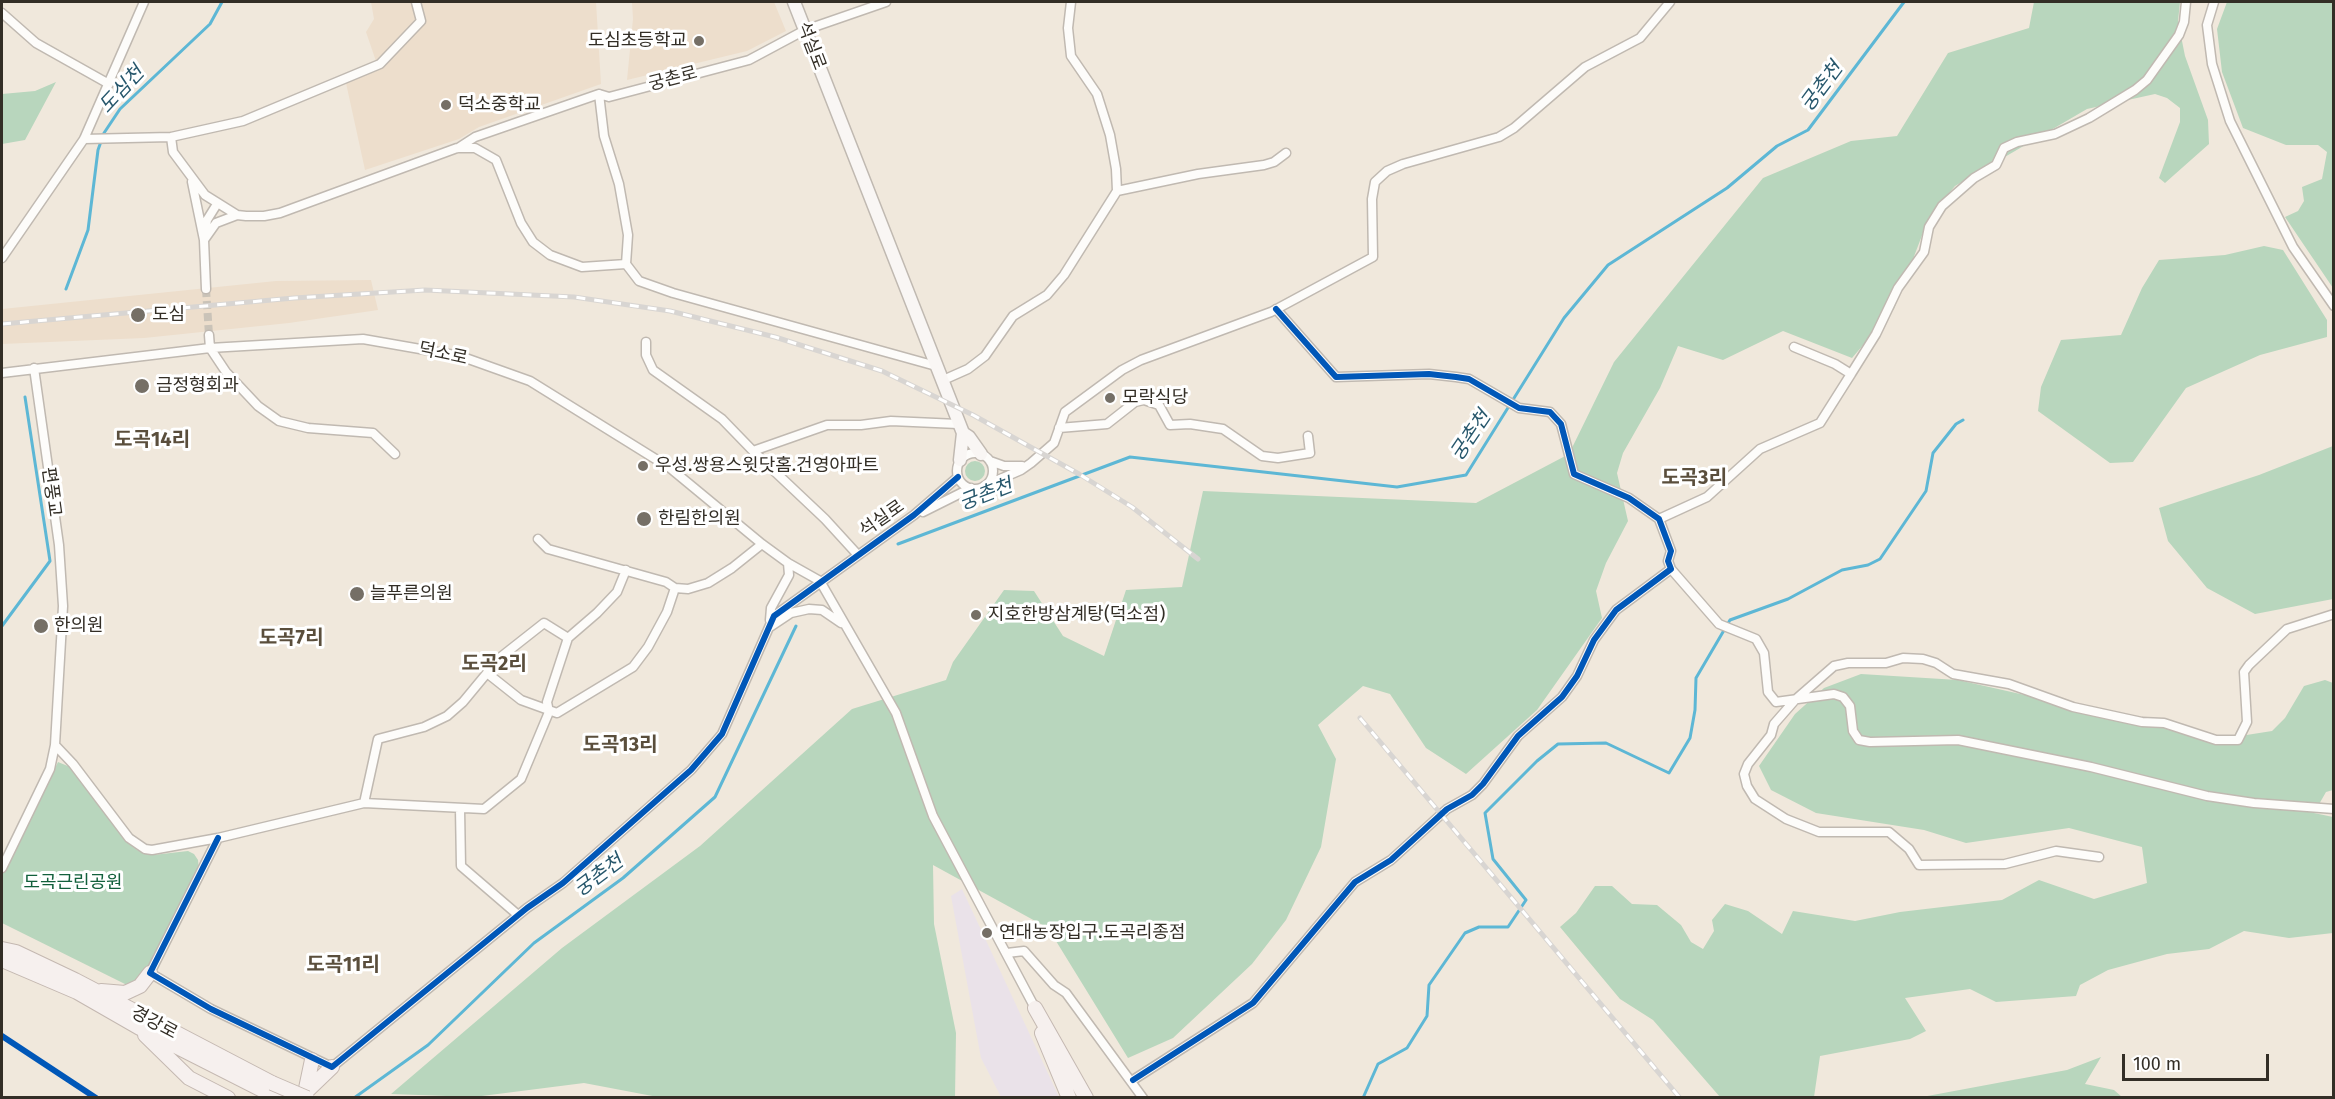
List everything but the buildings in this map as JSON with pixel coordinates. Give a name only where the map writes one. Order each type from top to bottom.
[{"type":"main road","name":"경강로","points":[[2,949],[16,952],[95,991],[273,1091]]},
{"type":"main road","name":"경강로","points":[[2,960],[77,992],[138,1027],[273,1091],[306,1095]]},
{"type":"main road","points":[[95,991],[126,993],[140,986],[150,973]]},
{"type":"main road","points":[[1035,1008],[1046,1045],[1069,1098]]},
{"type":"main road","points":[[1035,1008],[1086,1098]]},
{"type":"main road","points":[[138,1027],[189,1078],[228,1098]]},
{"type":"main road","points":[[306,1095],[312,1059]]},
{"type":"main road","points":[[306,1095],[332,1067]]},
{"type":"street","points":[[2,258],[84,139],[144,2]]},
{"type":"street","points":[[84,139],[171,137],[243,120],[380,64],[422,21],[416,2]]},
{"type":"street","name":"석실로","points":[[770,627],[774,616],[820,580],[914,515],[957,477],[960,460],[960,428],[794,2]]},
{"type":"street","name":"궁촌로","points":[[237,215],[264,216],[280,213],[457,148],[475,137],[599,94],[609,97],[749,60],[805,30],[877,3],[886,2]]},
{"type":"street","points":[[941,381],[968,369],[985,356],[1013,316],[1047,295],[1064,275],[1117,191],[1110,135],[1097,94],[1071,57],[1068,28],[1071,2]]},
{"type":"street","points":[[914,515],[971,488],[984,486],[1022,470],[1054,443],[1065,412],[1122,370],[1141,360],[1276,309],[1373,257],[1372,199],[1375,183],[1387,171],[1402,164],[1499,137],[1514,128],[1585,67],[1640,38],[1670,2]]},
{"type":"street","points":[[1659,519],[1707,497],[1760,449],[1820,423],[1876,334],[1898,288],[1924,252],[1929,227],[1942,206],[1974,178],[1996,165],[2004,148],[2017,142],[2055,134],[2089,118],[2136,90],[2147,80],[2179,34],[2184,22],[2186,2]]},
{"type":"street","points":[[2214,2],[2207,25],[2212,64],[2230,121],[2292,247],[2334,306]]},
{"type":"street","points":[[2,13],[36,43],[109,84]]},
{"type":"street","points":[[599,94],[604,136],[619,184],[628,235],[626,264],[639,281],[673,293],[936,366]]},
{"type":"street","points":[[171,137],[173,152],[205,195],[237,215]]},
{"type":"street","points":[[457,148],[475,148],[496,160],[521,223],[533,242],[549,255],[582,267],[626,264]]},
{"type":"street","points":[[1117,191],[1263,165],[1274,162],[1286,153]]},
{"type":"street","points":[[191,177],[204,240],[206,289]]},
{"type":"street","points":[[204,240],[207,220],[217,204]]},
{"type":"street","points":[[204,240],[216,223],[237,215]]},
{"type":"street","points":[[1276,309],[1336,376],[1429,374],[1456,376],[1469,379],[1517,406],[1550,412],[1557,417],[1574,474],[1629,498],[1659,519],[1671,551],[1668,561],[1671,569],[1719,624],[1748,633],[1756,639],[1764,652],[1768,692],[1776,702],[1834,694],[1843,697],[1850,706],[1853,731],[1859,740],[1870,742],[1958,740],[2091,767],[2207,796],[2254,803],[2334,809]]},
{"type":"street","points":[[209,335],[210,348],[226,372],[258,406],[279,421],[308,428],[373,433],[395,454]]},
{"type":"street","name":"덕소로","points":[[2,373],[210,348],[363,339],[460,356],[530,381],[670,468],[762,544],[788,563],[820,580]]},
{"type":"street","points":[[646,342],[646,356],[653,370],[722,419],[825,519],[857,554]]},
{"type":"street","points":[[1794,347],[1835,364],[1851,374]]},
{"type":"street","name":"편풍교","points":[[2,868],[50,770],[55,745],[62,598],[59,545],[34,368]]},
{"type":"street","points":[[1059,428],[1107,424],[1134,402],[1144,400],[1159,405],[1170,425],[1190,424],[1223,429],[1262,456],[1278,458],[1311,453],[1308,436]]},
{"type":"street","points":[[753,451],[827,425],[861,425],[891,421],[960,428],[986,457],[993,472],[984,486]]},
{"type":"street","points":[[960,460],[969,453],[1018,467],[1031,463]]},
{"type":"street","points":[[957,477],[971,488]]},
{"type":"street","points":[[538,539],[548,549],[627,570],[666,582],[675,588],[688,589],[708,583],[732,568],[762,544]]},
{"type":"street","points":[[218,838],[150,973],[211,1009],[332,1067],[518,915],[562,883],[691,770],[722,734],[770,627],[771,608],[789,575],[788,563]]},
{"type":"street","points":[[1133,1080],[1253,1003],[1355,882],[1391,860],[1447,809],[1472,795],[1483,784],[1518,736],[1563,697],[1577,676],[1594,640],[1616,610],[1671,569]]},
{"type":"street","points":[[55,745],[73,764],[129,838],[138,845],[152,850],[218,838],[363,803],[484,810],[521,779],[549,712],[547,702],[568,638],[617,592],[627,570]]},
{"type":"street","points":[[820,580],[896,712],[933,816],[1035,1008]]},
{"type":"street","points":[[487,673],[521,700],[557,713],[633,667],[667,612],[675,588]]},
{"type":"street","points":[[770,627],[791,613],[809,609],[822,610],[848,629]]},
{"type":"street","points":[[2099,857],[2056,851],[2005,864],[1919,865],[1910,849],[1889,832],[1819,832],[1786,819],[1755,799],[1744,774],[1748,764],[1771,735],[1774,724],[1796,700],[1834,666],[1848,663],[1870,664],[1903,658],[1923,659],[1936,663],[1953,674],[2009,684],[2073,707],[2142,722],[2163,723],[2216,740],[2238,740],[2247,722],[2244,672],[2249,664],[2287,629],[2334,614]]},
{"type":"street","points":[[363,803],[378,739],[424,727],[447,716],[463,702],[496,660],[544,623],[568,638]]},
{"type":"street","points":[[460,809],[461,866],[518,915]]},
{"type":"street","points":[[1007,953],[1024,951],[1054,985],[1065,993],[1102,1045],[1133,1080],[1143,1098]]},
{"type":"shaded area","name":"덕소중학교","points":[[371,2],[596,2],[601,84],[479,127],[459,139],[365,170],[346,83],[379,70],[366,32],[374,19]]},
{"type":"shaded area","name":"도심초등학교","points":[[632,2],[774,2],[786,31],[747,51],[627,80],[633,19]]},
{"type":"shaded area","points":[[371,280],[378,310],[289,323],[144,338],[2,344],[2,309],[276,281]]},
{"type":"shaded area","points":[[962,889],[1059,1097],[1001,1097],[981,1058],[951,896]]},
{"type":"green space","points":[[2034,2],[2180,2],[2178,21],[2185,56],[2208,120],[2209,144],[2165,183],[2159,178],[2180,122],[2180,108],[2167,98],[2155,94],[2087,109],[1955,186],[1929,217],[1894,309],[1852,358],[1783,331],[1723,360],[1678,346],[1660,388],[1623,453],[1617,473],[1628,521],[1606,563],[1596,591],[1602,618],[1537,710],[1466,774],[1426,748],[1390,694],[1363,686],[1318,725],[1336,759],[1321,847],[1286,920],[1252,964],[1173,1038],[1128,1058],[1048,928],[933,865],[934,924],[956,1033],[955,1097],[663,1098],[584,1083],[474,1097],[391,1094],[562,948],[700,846],[852,709],[946,680],[953,662],[1004,590],[1034,591],[1063,636],[1104,656],[1126,590],[1182,587],[1203,491],[1476,503],[1569,454],[1614,362],[1763,178],[1851,141],[1897,136],[1948,53],[2029,28]]},
{"type":"green space","points":[[2227,2],[2333,2],[2333,288],[2285,217],[2298,211],[2304,201],[2302,187],[2322,179],[2327,152],[2318,145],[2286,145],[2243,128],[2222,72],[2217,29]]},
{"type":"green space","points":[[56,82],[25,140],[2,144],[2,94],[35,91]]},
{"type":"green space","points":[[2264,246],[2283,250],[2327,320],[2327,337],[2260,355],[2186,388],[2133,462],[2110,463],[2038,411],[2041,387],[2061,340],[2121,335],[2142,288],[2159,260],[2225,255]]},
{"type":"green space","points":[[2333,446],[2333,599],[2255,614],[2207,588],[2168,541],[2159,508],[2259,475]]},
{"type":"green space","points":[[975,461],[982,464],[985,471],[982,478],[975,481],[968,478],[965,471],[968,464]]},
{"type":"green space","points":[[1861,674],[1958,680],[2221,739],[2272,731],[2285,718],[2304,686],[2325,680],[2333,683],[2333,790],[2326,792],[2314,813],[2333,817],[2333,933],[2289,938],[2244,931],[2209,949],[2167,954],[2108,970],[2080,985],[2076,996],[1996,1002],[1970,989],[1905,998],[1926,1031],[1910,1039],[1820,1056],[1814,1097],[1720,1097],[1653,1020],[1620,999],[1560,927],[1576,913],[1595,886],[1612,886],[1632,904],[1657,905],[1681,925],[1691,942],[1703,949],[1714,931],[1712,920],[1725,904],[1748,911],[1782,934],[1793,911],[1855,921],[1900,912],[2002,900],[2039,880],[2094,899],[2147,883],[2142,847],[2069,828],[1966,843],[1924,830],[1816,813],[1771,790],[1759,766],[1795,714],[1824,688]]},
{"type":"green space","name":"도곡근린공원","points":[[58,762],[75,769],[127,842],[137,850],[153,855],[188,851],[198,860],[199,870],[143,980],[133,988],[2,923],[2,875]]},
{"type":"green space","points":[[2101,1057],[2085,1084],[2114,1090],[2122,1097],[1922,1097],[2067,1070]]},
{"type":"waterway","name":"도심천","points":[[66,289],[88,230],[98,150],[104,133],[120,109],[210,24],[222,2]]},
{"type":"waterway","name":"궁촌천","points":[[898,544],[1130,457],[1397,487],[1466,475],[1564,318],[1608,265],[1727,188],[1777,146],[1808,130],[1904,2]]},
{"type":"waterway","name":"도심천","points":[[2,626],[50,561],[25,397]]},
{"type":"waterway","points":[[1363,1098],[1378,1064],[1407,1048],[1427,1016],[1429,985],[1465,933],[1479,927],[1508,927],[1526,900],[1493,859],[1485,813],[1537,761],[1558,744],[1606,743],[1669,773],[1690,738],[1695,710],[1696,678],[1730,620],[1788,599],[1842,570],[1868,565],[1880,559],[1926,491],[1933,453],[1956,424],[1963,420]]},
{"type":"waterway","name":"궁촌천","points":[[354,1098],[428,1045],[534,943],[623,878],[715,797],[796,626]]},
{"type":"tunnel","points":[[206,289],[209,335]]},
{"type":"railway","points":[[2,324],[294,298],[425,290],[574,297],[670,311],[775,337],[882,371],[973,415],[1079,474],[1132,507],[1198,559]]},
{"type":"railway","points":[[1360,718],[1680,1098]]},
{"type":"cycle path","points":[[1133,1080],[1253,1003],[1355,882],[1391,860],[1447,809],[1472,795],[1483,784],[1518,736],[1562,697],[1577,676],[1594,640],[1616,610],[1671,569],[1668,561],[1671,551],[1659,519],[1629,498],[1574,474],[1561,424],[1550,412],[1519,408],[1469,379],[1429,374],[1336,377],[1276,309]]},
{"type":"cycle path","points":[[218,838],[150,973],[211,1009],[332,1067],[527,908],[563,883],[691,770],[722,734],[774,616],[914,515],[958,477]]},
{"type":"cycle path","points":[[2,1036],[96,1098]]},
{"type":"place","name":"도심초등학교","points":[[699,41]]},
{"type":"place","name":"덕소중학교","points":[[446,105]]},
{"type":"place","name":"도심","points":[[138,315]]},
{"type":"place","name":"금정형회과","points":[[142,386]]},
{"type":"place","name":"모락식당","points":[[1110,398]]},
{"type":"place","name":"우성.쌍용스윗닷홈.건영아파트","points":[[643,466]]},
{"type":"place","name":"한림한의원","points":[[644,519]]},
{"type":"place","name":"늘푸른의원","points":[[357,594]]},
{"type":"place","name":"지호한방삼계탕(덕소점)","points":[[976,615]]},
{"type":"place","name":"한의원","points":[[41,626]]},
{"type":"place","name":"연대농장입구.도곡리종점","points":[[987,933]]},
{"type":"district","name":"도곡14리","points":[[152,440]]},
{"type":"district","name":"도곡3리","points":[[1694,478]]},
{"type":"district","name":"도곡7리","points":[[291,638]]},
{"type":"district","name":"도곡2리","points":[[494,664]]},
{"type":"district","name":"도곡13리","points":[[620,745]]},
{"type":"district","name":"도곡11리","points":[[343,965]]}]
